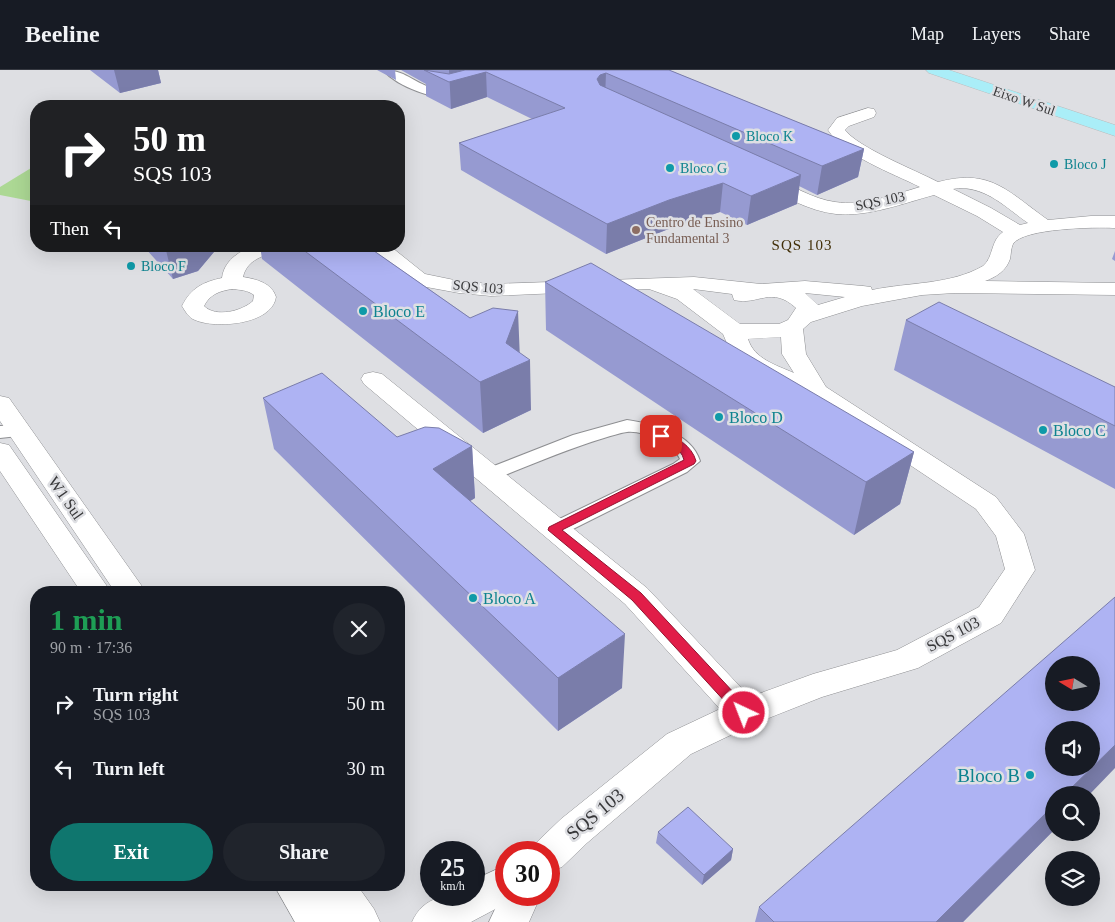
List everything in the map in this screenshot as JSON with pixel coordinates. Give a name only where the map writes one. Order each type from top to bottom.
[{"type":"main road","name":"Eixo W Sul","points":[[934,70],[1115,131]]},
{"type":"street","name":"SQS 103","points":[[868,113],[843,122],[836,130],[843,139],[856,148],[936,187],[1018,232]]},
{"type":"street","name":"SQS 103","points":[[748,172],[811,201],[837,208],[864,207],[936,187],[959,182],[975,182],[990,187],[1044,226]]},
{"type":"street","points":[[997,265],[1005,240],[1018,232],[1044,226],[1082,222],[1115,222]]},
{"type":"street","points":[[232,282],[232,271],[240,260],[258,252]]},
{"type":"street","name":"SQS 103","points":[[384,252],[418,279],[459,287],[491,290],[694,283],[769,290],[799,298],[808,307],[799,323],[794,354],[817,392]]},
{"type":"street","name":"SQS 103","points":[[734,331],[769,332],[799,323],[846,302],[880,293],[940,286],[976,278],[997,265],[1040,288]]},
{"type":"street","name":"SQS 103","points":[[560,844],[679,744],[744,713],[813,687],[907,659],[990,615],[1020,570],[1010,534],[986,503],[817,392],[759,367],[740,350],[734,331],[685,294],[651,283]]},
{"type":"street","name":"SQS 103","points":[[940,286],[1090,287],[1115,289]]},
{"type":"street","name":"SQS 103","points":[[712,314],[727,300],[769,290],[804,287],[880,293]]},
{"type":"street","points":[[372,379],[636,596],[744,713]]},
{"type":"street","name":"W1 Sul","points":[[0,403],[10,432],[126,586]]},
{"type":"street","name":"W1 Sul","points":[[0,451],[92,586]]},
{"type":"street","points":[[432,922],[495,889]]},
{"type":"street","points":[[297,891],[318,922]]},
{"type":"street","points":[[338,891],[360,922]]},
{"type":"street","points":[[475,922],[495,904]]},
{"type":"street","points":[[509,922],[517,906]]},
{"type":"lane","points":[[389,70],[425,90],[450,94],[464,92]]},
{"type":"lane","points":[[488,475],[580,439],[627,426],[647,429],[675,442],[688,454],[690,461],[680,468],[554,530]]},
{"type":"green space","points":[[30,169],[30,201],[0,195],[0,187]]},
{"type":"building","points":[[424,70],[449,74],[465,70],[669,70],[864,149],[822,166],[606,73],[600,75],[597,79],[600,85],[801,175],[751,196],[723,183],[669,200],[607,224],[459,143],[565,108],[486,72],[449,82]]},
{"type":"building","points":[[306,252],[376,252],[470,318],[493,308],[518,311],[506,343],[530,360],[480,382]]},
{"type":"building","points":[[591,263],[914,452],[866,482],[545,282]]},
{"type":"building","points":[[939,302],[1115,387],[1115,426],[906,320]]},
{"type":"building","points":[[322,373],[397,437],[425,427],[439,428],[472,446],[433,469],[625,634],[558,678],[263,398]]},
{"type":"building","name":"Bloco B","points":[[1115,597],[1115,745],[1100,760],[1100,721],[1045,721],[1045,776],[1083,776],[1073,786],[1045,786],[1045,814],[936,922],[774,922],[759,907],[1045,658],[1045,711],[1100,711],[1100,656],[1047,656]]},
{"type":"building","points":[[688,807],[733,849],[704,875],[658,832]]},
{"type":"place","name":"Bloco K","points":[[736,136]]},
{"type":"place","name":"Bloco J","points":[[1054,164]]},
{"type":"place","name":"Bloco G","points":[[670,168]]},
{"type":"place","name":"Centro de Ensino Fundamental 3","points":[[636,230]]},
{"type":"place","name":"Bloco F","points":[[131,266]]},
{"type":"place","name":"Bloco E","points":[[363,311]]},
{"type":"place","name":"Bloco D","points":[[719,417]]},
{"type":"place","name":"Bloco C","points":[[1043,430]]},
{"type":"place","name":"Bloco A","points":[[473,598]]},
{"type":"place","name":"Bloco B","points":[[1030,775]]},
{"type":"district","name":"SQS 103","points":[[802,245]]},
{"type":"route","points":[[661,436],[675,442],[688,454],[690,461],[680,468],[554,530],[636,596],[744,713]]}]
